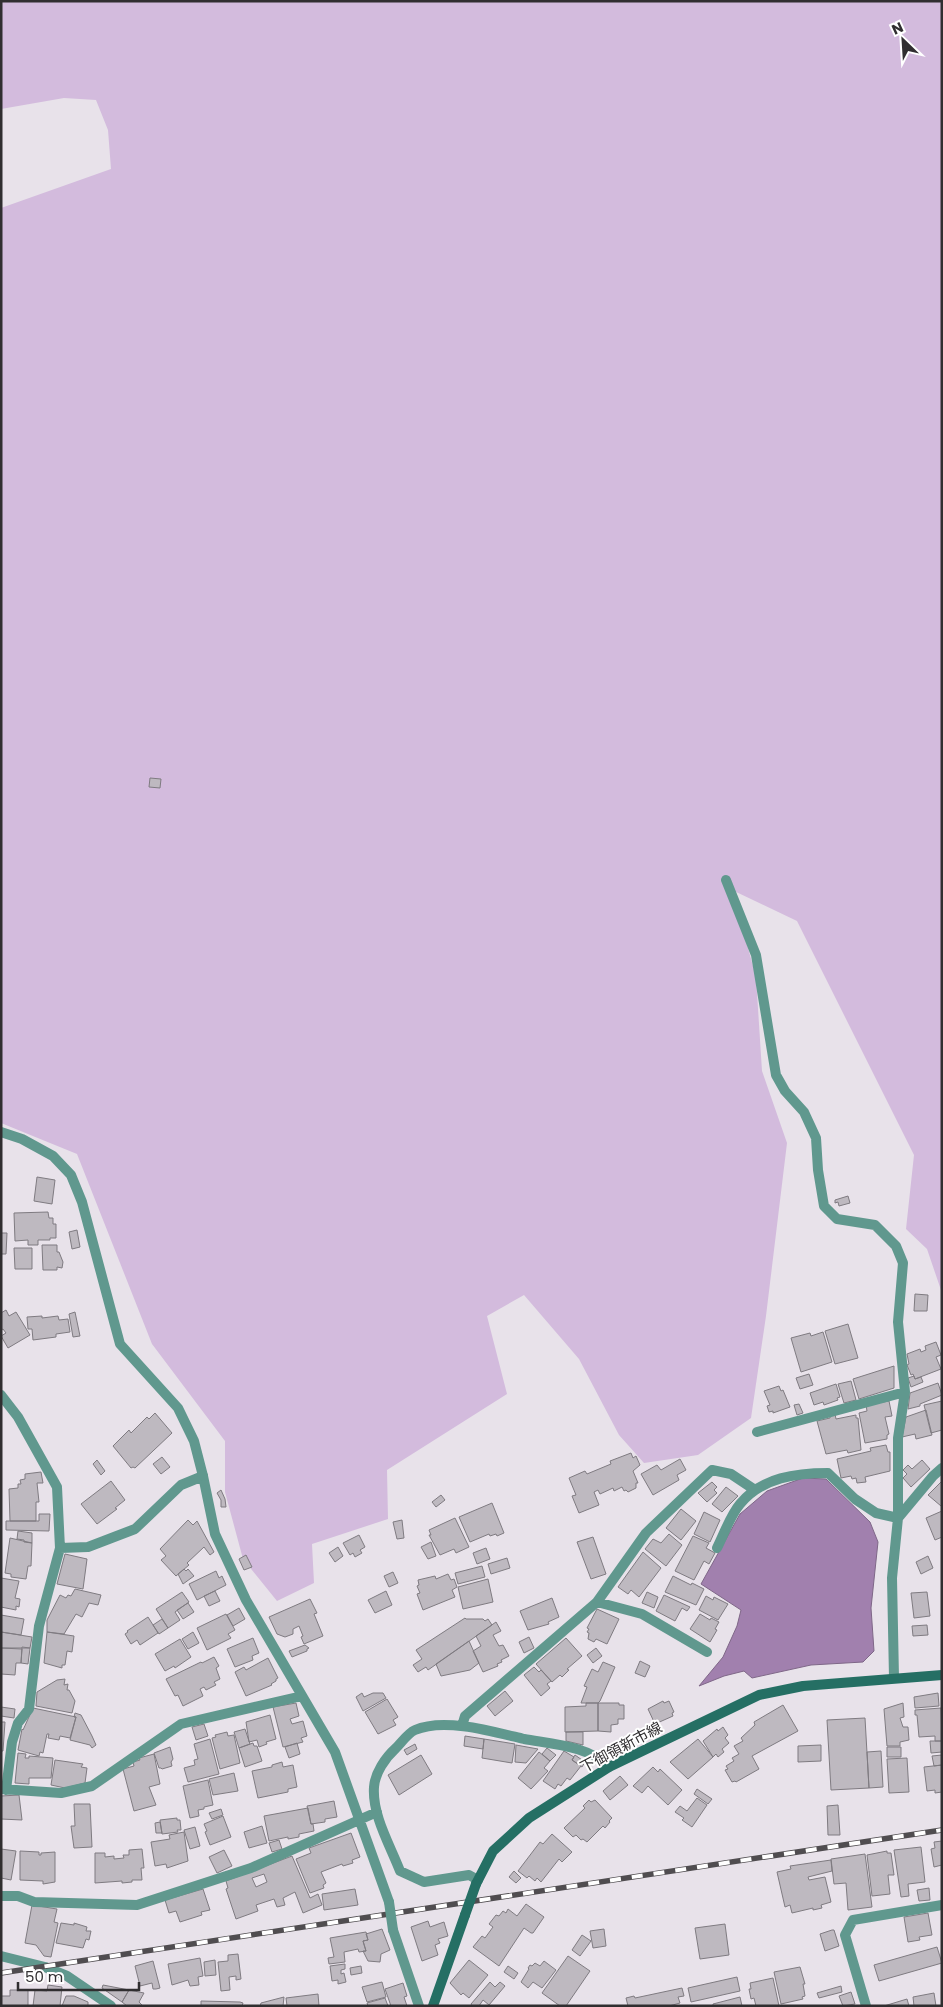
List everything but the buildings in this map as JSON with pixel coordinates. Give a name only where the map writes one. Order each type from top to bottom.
[{"type":"main road","name":"下御領新市線","points":[[433,2006],[477,1882],[493,1851],[529,1818],[609,1768],[758,1695],[803,1686],[942,1675]]},
{"type":"street","points":[[726,880],[756,954],[776,1075],[785,1091],[804,1112],[816,1138],[818,1170],[824,1206],[837,1219],[875,1225],[896,1246],[903,1263],[898,1322],[905,1392],[898,1438],[898,1518],[892,1578],[894,1678]]},
{"type":"street","points":[[1,1132],[22,1139],[53,1156],[71,1175],[82,1202],[120,1344],[178,1408],[194,1441],[215,1534],[246,1600],[335,1752],[389,1902],[393,1930],[419,2006]]},
{"type":"street","points":[[757,1432],[905,1392]]},
{"type":"street","points":[[1,1395],[18,1418],[57,1487],[60,1548],[39,1626],[28,1709],[18,1723],[12,1742],[4,1790],[61,1793],[92,1786],[180,1724],[302,1696]]},
{"type":"street","points":[[898,1518],[942,1468]]},
{"type":"street","points":[[462,1726],[465,1716],[597,1602],[646,1533],[712,1470],[731,1474],[755,1490]]},
{"type":"street","points":[[717,1548],[740,1504],[755,1490],[778,1478],[801,1473],[828,1473],[855,1499],[876,1512],[898,1518]]},
{"type":"street","points":[[60,1548],[88,1547],[135,1529],[181,1486],[203,1476]]},
{"type":"street","points":[[597,1602],[642,1614],[707,1652]]},
{"type":"street","points":[[477,1882],[469,1875],[424,1882],[400,1871],[377,1812],[374,1787],[381,1765],[414,1730],[428,1727],[462,1726],[578,1750],[602,1759],[609,1768]]},
{"type":"street","points":[[1,1896],[18,1896],[34,1902],[138,1905],[251,1868],[377,1812]]},
{"type":"street","points":[[866,2006],[845,1935],[853,1920],[942,1905]]},
{"type":"street","points":[[1,1956],[45,1967],[67,1976],[111,2006]]},
{"type":"shaded area","points":[[1,1],[942,1],[942,1293],[927,1249],[906,1229],[914,1155],[797,921],[732,890],[756,977],[762,1071],[787,1143],[766,1316],[751,1418],[698,1455],[644,1463],[619,1435],[579,1359],[524,1295],[487,1316],[507,1394],[387,1470],[388,1519],[312,1544],[314,1583],[277,1601],[243,1559],[225,1492],[225,1441],[152,1344],[77,1154],[1,1123],[1,208],[111,169],[108,130],[96,100],[64,98],[1,109]]},
{"type":"shaded area","points":[[803,1478],[826,1479],[870,1522],[878,1542],[871,1608],[874,1651],[863,1662],[811,1665],[752,1678],[744,1671],[724,1676],[699,1686],[723,1657],[737,1626],[741,1610],[701,1584],[740,1514],[767,1491]]},
{"type":"railway","points":[[1,1973],[942,1830]]}]
